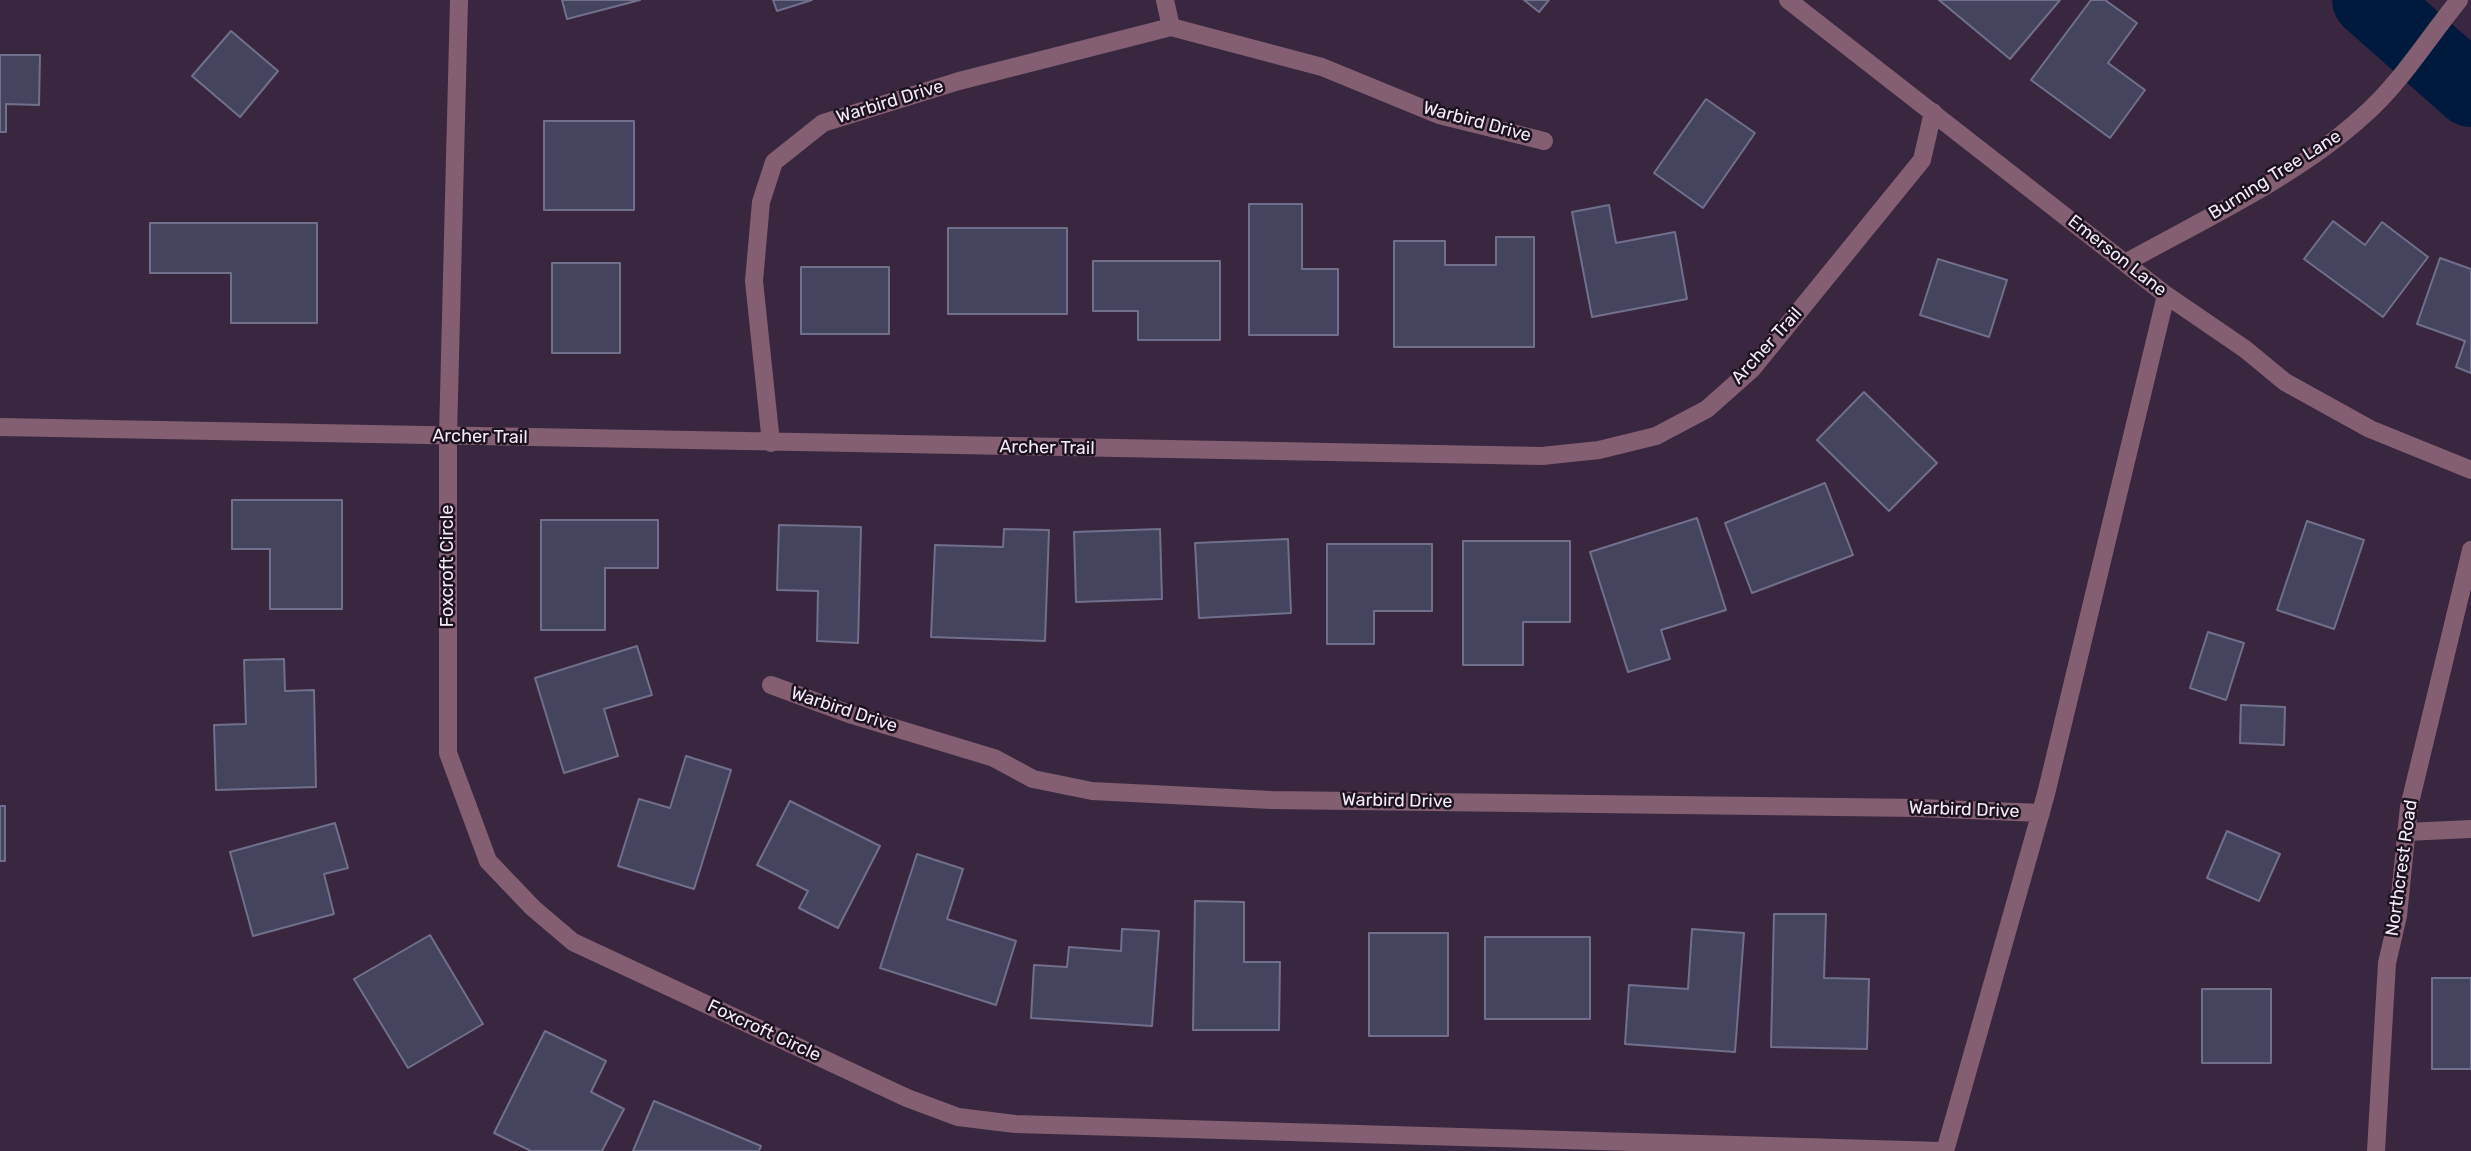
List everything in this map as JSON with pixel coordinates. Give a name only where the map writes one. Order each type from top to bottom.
[{"type":"street","name":"Foxcroft Circle","points":[[459,0],[448,436],[448,753],[488,861],[533,908],[573,942],[907,1098],[958,1117],[1015,1124],[1943,1151]]},
{"type":"street","points":[[1165,0],[1171,27]]},
{"type":"street","name":"Emerson Lane","points":[[1788,0],[2166,295],[2245,349],[2285,382],[2370,429],[2471,470]]},
{"type":"street","name":"Burning Tree Lane","points":[[2125,263],[2290,169],[2343,134],[2388,88],[2459,0]]},
{"type":"street","name":"Warbird Drive","points":[[771,443],[754,281],[761,202],[774,162],[823,123],[959,81],[1171,27],[1322,67],[1439,115],[1544,141]]},
{"type":"street","name":"Archer Trail","points":[[0,427],[1542,456],[1599,450],[1656,436],[1707,409],[1752,369],[1922,160],[1933,113]]},
{"type":"street","points":[[1943,1151],[2041,813],[2166,295]]},
{"type":"street","name":"Northcrest Road","points":[[2376,1151],[2387,963],[2398,916],[2409,807],[2471,550]]},
{"type":"street","name":"Warbird Drive","points":[[771,685],[852,715],[994,758],[1033,779],[1092,791],[1271,800],[1919,808],[2041,813]]},
{"type":"street","points":[[2406,832],[2471,829]]},
{"type":"building","points":[[562,0],[640,0],[567,19]]},
{"type":"building","points":[[773,0],[812,0],[777,11]]},
{"type":"building","points":[[1524,0],[1549,0],[1539,12]]},
{"type":"building","points":[[1939,0],[2060,0],[2010,59]]},
{"type":"building","points":[[2091,0],[2105,0],[2137,23],[2108,63],[2145,90],[2110,138],[2031,80]]},
{"type":"building","points":[[231,31],[278,71],[240,117],[192,76]]},
{"type":"building","points":[[0,55],[40,55],[39,105],[6,104],[6,132],[0,132]]},
{"type":"building","points":[[1706,99],[1755,133],[1703,208],[1654,173]]},
{"type":"building","points":[[544,121],[634,121],[634,210],[544,210]]},
{"type":"building","points":[[1249,204],[1302,204],[1302,269],[1338,269],[1338,335],[1249,335]]},
{"type":"building","points":[[1609,205],[1616,243],[1675,232],[1687,299],[1592,317],[1572,212]]},
{"type":"building","points":[[2333,221],[2365,245],[2382,222],[2428,257],[2383,317],[2304,259]]},
{"type":"building","points":[[150,223],[317,223],[317,323],[231,323],[231,273],[150,273]]},
{"type":"building","points":[[948,228],[1067,228],[1067,314],[948,314]]},
{"type":"building","points":[[1496,237],[1534,237],[1534,347],[1394,347],[1394,241],[1445,241],[1445,265],[1496,265]]},
{"type":"building","points":[[2440,258],[2471,269],[2471,373],[2456,367],[2465,341],[2417,324]]},
{"type":"building","points":[[1938,259],[2007,280],[1989,337],[1920,315]]},
{"type":"building","points":[[1093,261],[1220,261],[1220,340],[1138,340],[1138,311],[1093,311]]},
{"type":"building","points":[[552,263],[620,263],[620,353],[552,353]]},
{"type":"building","points":[[801,267],[889,267],[889,334],[801,334]]},
{"type":"building","points":[[1864,392],[1937,463],[1889,511],[1817,440]]},
{"type":"building","points":[[1825,483],[1853,555],[1752,593],[1725,523]]},
{"type":"building","points":[[232,500],[342,500],[342,609],[270,609],[270,549],[232,549]]},
{"type":"building","points":[[1697,518],[1726,610],[1661,630],[1670,659],[1628,672],[1590,552]]},
{"type":"building","points":[[541,520],[658,520],[658,568],[605,568],[605,630],[541,630]]},
{"type":"building","points":[[2307,521],[2364,540],[2334,629],[2277,610]]},
{"type":"building","points":[[779,525],[861,527],[858,643],[817,641],[818,591],[777,590]]},
{"type":"building","points":[[1004,529],[1049,530],[1045,641],[931,637],[935,545],[1003,547]]},
{"type":"building","points":[[1160,529],[1162,599],[1076,602],[1074,532]]},
{"type":"building","points":[[1288,539],[1291,613],[1199,618],[1195,543]]},
{"type":"building","points":[[1463,541],[1570,541],[1570,622],[1523,622],[1523,665],[1463,665]]},
{"type":"building","points":[[1327,544],[1432,544],[1432,611],[1374,611],[1374,644],[1327,644]]},
{"type":"building","points":[[2208,632],[2244,643],[2226,700],[2190,688]]},
{"type":"building","points":[[637,646],[652,695],[604,709],[618,756],[564,773],[535,678]]},
{"type":"building","points":[[284,659],[285,691],[314,690],[316,787],[216,790],[214,725],[246,724],[244,660]]},
{"type":"building","points":[[2241,705],[2285,707],[2284,745],[2240,743]]},
{"type":"building","points":[[686,756],[731,770],[694,889],[618,866],[639,799],[670,808]]},
{"type":"building","points":[[790,801],[880,846],[838,928],[799,908],[808,891],[757,865]]},
{"type":"building","points":[[0,806],[5,806],[5,861],[0,861]]},
{"type":"building","points":[[335,823],[348,868],[324,874],[334,914],[253,936],[230,852]]},
{"type":"building","points":[[2227,831],[2280,854],[2259,901],[2207,878]]},
{"type":"building","points":[[917,854],[963,869],[947,919],[1016,941],[996,1005],[880,968]]},
{"type":"building","points":[[1195,901],[1244,902],[1244,962],[1280,962],[1279,1030],[1193,1030]]},
{"type":"building","points":[[1774,914],[1826,914],[1824,978],[1869,979],[1867,1049],[1771,1047]]},
{"type":"building","points":[[1122,929],[1159,931],[1152,1026],[1031,1018],[1034,965],[1067,967],[1069,947],[1121,951]]},
{"type":"building","points":[[1692,929],[1744,933],[1735,1052],[1625,1044],[1629,985],[1688,989]]},
{"type":"building","points":[[1369,933],[1448,933],[1448,1036],[1369,1036]]},
{"type":"building","points":[[430,935],[483,1024],[408,1068],[354,979]]},
{"type":"building","points":[[1485,937],[1590,937],[1590,1019],[1485,1019]]},
{"type":"building","points":[[2432,978],[2471,978],[2471,1069],[2432,1069]]},
{"type":"building","points":[[2202,989],[2271,989],[2271,1063],[2202,1063]]},
{"type":"building","points":[[545,1031],[606,1061],[591,1092],[624,1109],[602,1151],[531,1151],[494,1133]]},
{"type":"building","points":[[654,1101],[761,1146],[759,1151],[633,1151]]},
{"type":"waterway","points":[[2369,0],[2471,90]]}]
